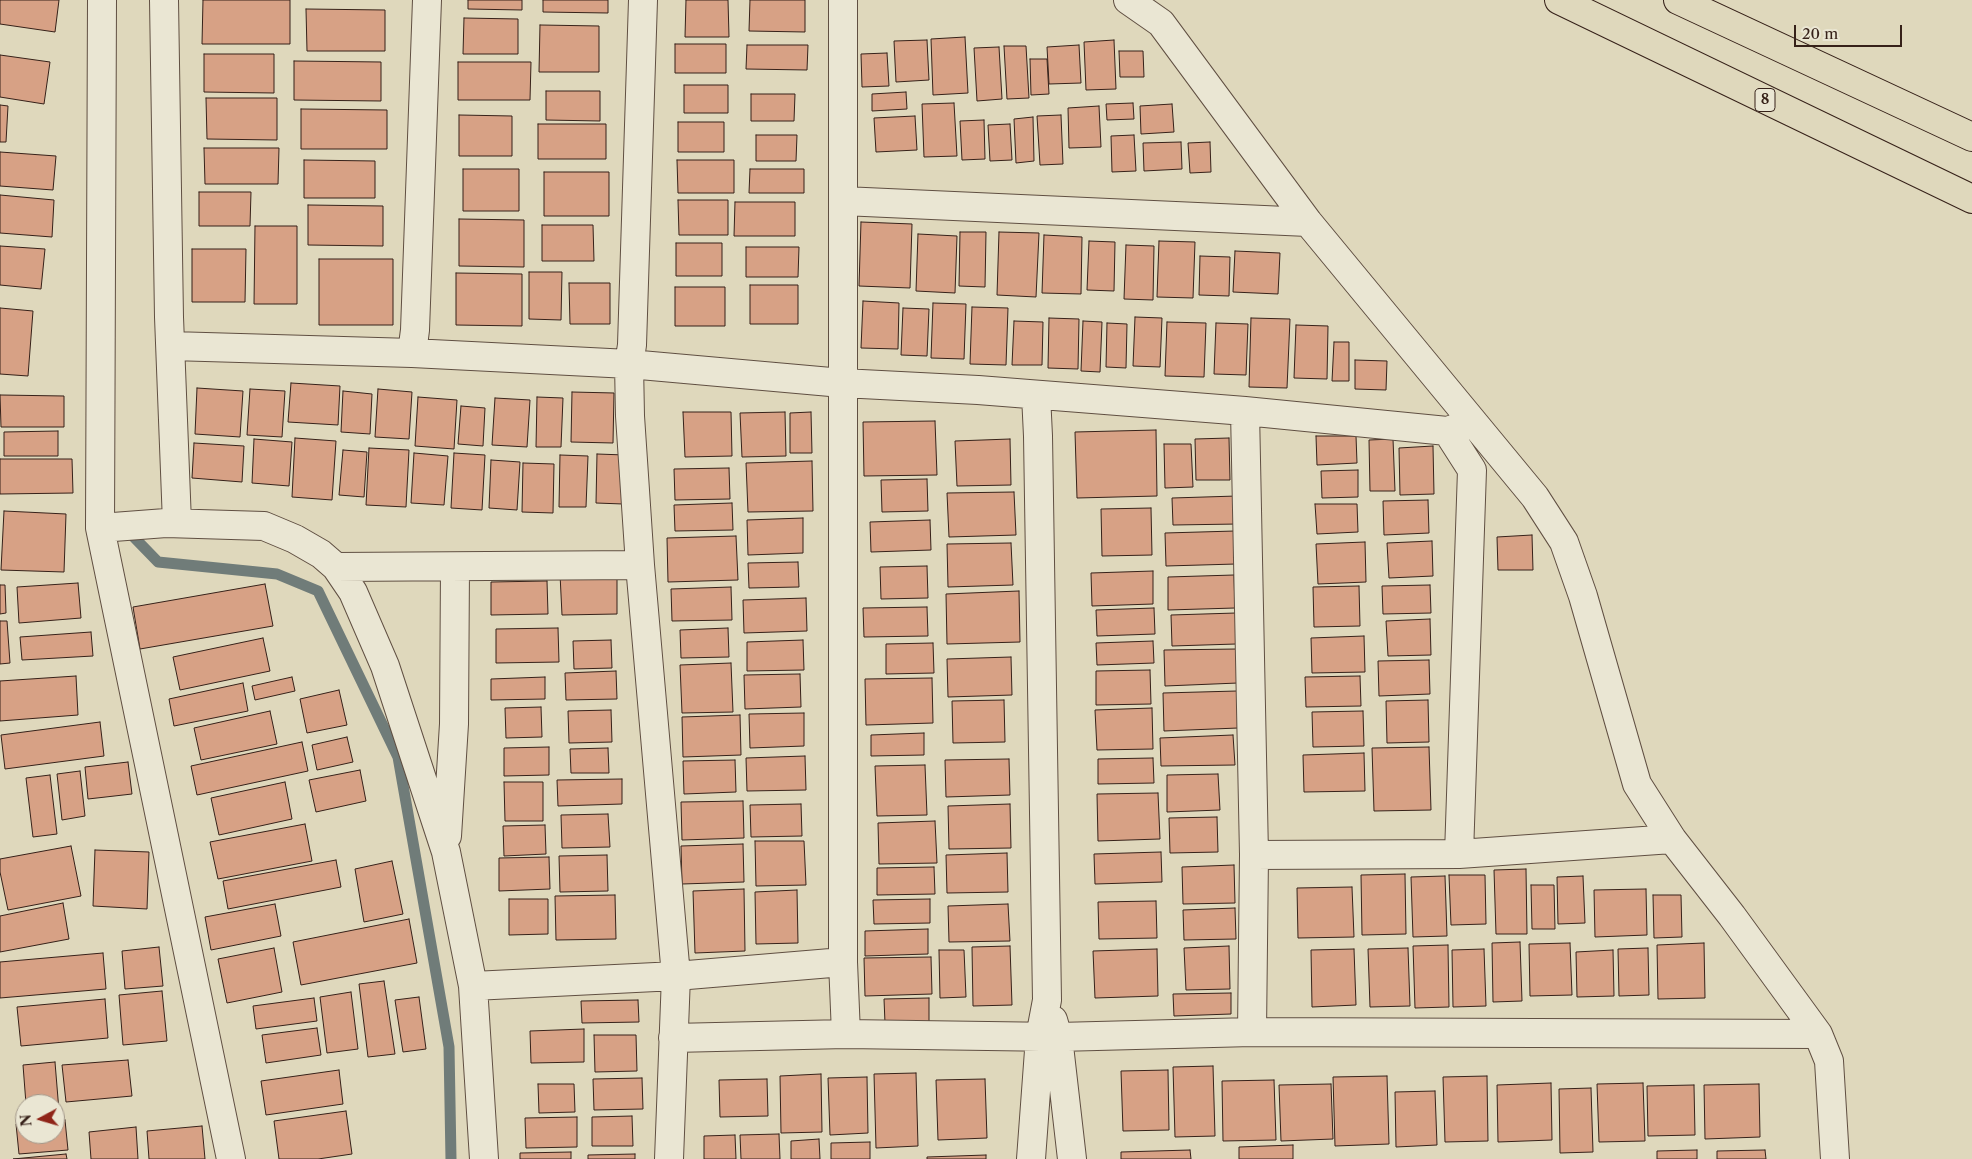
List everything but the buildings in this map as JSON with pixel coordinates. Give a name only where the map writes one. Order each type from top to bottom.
[{"type":"highway","name":"8","points":[[1559,0],[1972,199]]},
{"type":"highway","points":[[1678,0],[1972,137]]},
{"type":"street","points":[[102,0],[105,527],[231,1159]]},
{"type":"street","points":[[164,0],[171,346],[171,523]]},
{"type":"street","points":[[412,353],[415,330],[427,0]]},
{"type":"street","points":[[643,0],[632,345],[629,364],[630,416],[640,565],[676,976],[669,1159]]},
{"type":"street","points":[[843,0],[843,962],[846,1034]]},
{"type":"street","points":[[1128,0],[1162,23],[1308,222],[1535,497],[1564,542],[1583,596],[1637,784],[1672,839],[1732,916],[1818,1034],[1829,1061],[1835,1159]]},
{"type":"street","points":[[843,201],[1308,222]]},
{"type":"street","points":[[171,346],[412,353],[629,364],[842,382],[1245,411],[1447,431],[1473,423]]},
{"type":"street","points":[[1036,395],[1047,1000],[1049,1037],[1071,1153],[1032,1154],[1033,1119],[1049,1037]]},
{"type":"street","points":[[1245,411],[1254,855],[1252,1032]]},
{"type":"street","points":[[1447,431],[1472,470],[1459,854]]},
{"type":"street","points":[[105,527],[171,523],[264,526],[295,539],[321,554],[336,567],[353,592],[385,666],[446,852],[473,986],[484,1159]]},
{"type":"street","points":[[336,567],[640,565]]},
{"type":"street","points":[[446,852],[454,724],[455,567]]},
{"type":"street","points":[[1254,855],[1459,854],[1672,839]]},
{"type":"street","points":[[473,986],[676,976],[843,962]]},
{"type":"street","points":[[673,1038],[846,1034],[1049,1037],[1252,1032],[1818,1034]]},
{"type":"waterway","points":[[126,529],[158,562],[277,574],[318,591],[398,757],[449,1047],[451,1159]]}]
